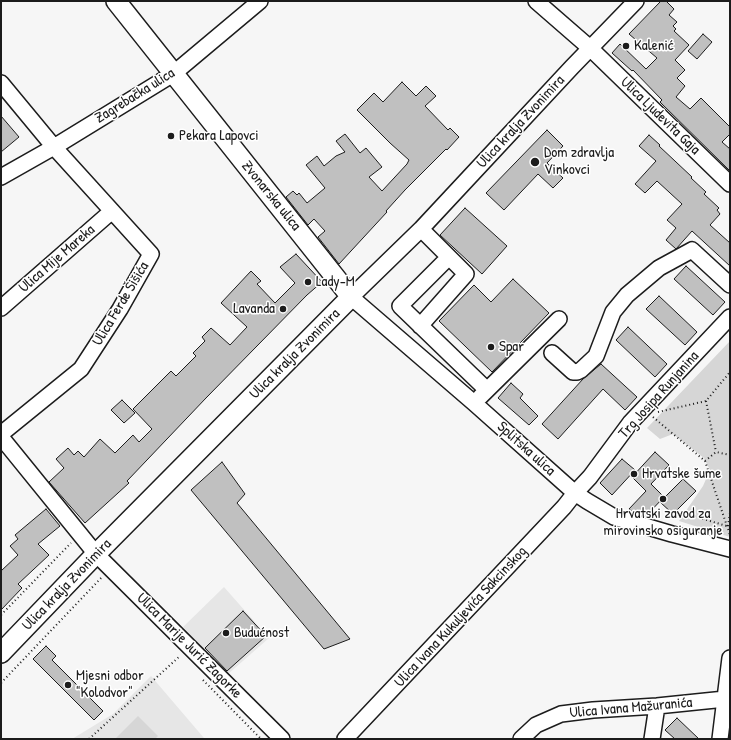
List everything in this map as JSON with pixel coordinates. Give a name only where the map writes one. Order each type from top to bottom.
[{"type":"main road","name":"Zvonarska ulica","points":[[116,1],[172,74],[351,297]]},
{"type":"main road","name":"Ulica kralja Zvonimira","points":[[1,654],[96,554],[351,297]]},
{"type":"street","name":"Zagrebačka ulica","points":[[1,178],[172,74],[260,1]]},
{"type":"street","name":"Ulica Ljudevita Gaja","points":[[536,1],[590,48],[730,184]]},
{"type":"street","name":"Ulica kralja Zvonimira","points":[[351,297],[420,229],[636,1]]},
{"type":"street","name":"Ulica Ferde Šišića","points":[[1,82],[54,147],[152,254],[120,309],[81,369],[1,434]]},
{"type":"street","name":"Ulica Mije Mareka","points":[[1,308],[112,211]]},
{"type":"street","points":[[420,229],[466,274],[420,326]]},
{"type":"street","points":[[552,353],[573,372],[578,372],[581,370],[596,356],[613,312],[627,296],[659,268],[692,250],[730,285]]},
{"type":"street","points":[[449,257],[400,306],[487,390]]},
{"type":"street","name":"Splitska ulica","points":[[351,297],[474,403],[575,493],[614,517],[672,534],[729,544]]},
{"type":"street","name":"Trg Josipa Runjanina","points":[[575,493],[590,478],[630,423],[647,411],[730,317]]},
{"type":"street","points":[[474,403],[559,319]]},
{"type":"street","name":"Ulica Marije Jurić Zagorke","points":[[1,437],[96,554],[282,739]]},
{"type":"street","name":"Ulica Ivana Kukuljevića Sakcinskog","points":[[345,739],[558,513],[575,493]]},
{"type":"street","points":[[720,739],[730,658]]},
{"type":"street","name":"Ulica Ivana Mažuranića","points":[[521,739],[536,725],[562,714],[725,699]]},
{"type":"street","points":[[652,739],[657,706]]},
{"type":"path","points":[[647,411],[706,401],[730,372]]},
{"type":"path","points":[[706,401],[716,452]]},
{"type":"path","points":[[647,411],[705,461],[729,527],[729,544]]},
{"type":"path","points":[[705,461],[716,452]]},
{"type":"path","points":[[716,452],[730,455]]},
{"type":"path","points":[[729,544],[730,513]]},
{"type":"path","points":[[687,514],[729,527]]},
{"type":"path","points":[[1,615],[80,534]]},
{"type":"path","points":[[1,683],[111,568]]},
{"type":"path","points":[[89,739],[189,646]]},
{"type":"path","points":[[201,678],[261,739]]},
{"type":"shaded area","points":[[730,341],[730,537],[679,521],[703,486],[710,470],[704,458],[673,434],[660,439],[647,428]]},
{"type":"shaded area","name":"Budućnost","points":[[224,587],[269,638],[227,675],[183,627]]},
{"type":"shaded area","points":[[151,676],[204,738],[203,739],[72,739],[113,714]]},
{"type":"shaded area","points":[[138,716],[158,736],[155,739],[115,739]]},
{"type":"building","points":[[661,1],[666,1],[674,9],[669,15],[677,22],[673,26],[676,29],[674,31],[689,45],[675,60],[685,70],[677,78],[685,86],[676,97],[690,109],[701,98],[730,127],[730,134],[722,142],[730,149],[730,171],[660,102],[662,100],[633,70],[632,71],[612,53],[620,44],[646,69],[657,58],[629,34]]},
{"type":"building","points":[[703,34],[712,42],[697,59],[688,51]]},
{"type":"building","points":[[402,82],[416,96],[426,86],[436,96],[425,106],[448,130],[450,128],[459,137],[405,190],[386,211],[387,212],[339,264],[318,237],[325,231],[314,219],[308,225],[286,197],[293,191],[297,195],[299,193],[307,203],[325,188],[306,165],[317,156],[324,166],[336,156],[345,152],[336,141],[345,134],[360,153],[366,148],[382,167],[369,177],[382,191],[409,160],[357,110],[374,93],[383,102]]},
{"type":"building","points":[[1,116],[19,137],[1,152]]},
{"type":"building","points":[[547,130],[563,146],[547,163],[563,178],[553,188],[538,174],[504,210],[486,193]]},
{"type":"building","points":[[649,135],[692,177],[691,178],[706,192],[704,194],[719,208],[717,210],[720,214],[710,225],[730,243],[730,266],[692,231],[676,249],[666,240],[676,228],[667,220],[682,204],[657,181],[645,193],[635,184],[656,161],[639,146]]},
{"type":"building","points":[[465,208],[507,246],[482,274],[440,235]]},
{"type":"building","points":[[296,254],[322,282],[307,295],[206,398],[127,481],[129,483],[85,523],[49,482],[64,468],[56,459],[68,448],[74,455],[78,451],[84,457],[100,439],[115,453],[133,435],[139,442],[152,429],[133,409],[171,371],[176,376],[196,356],[193,353],[205,341],[202,337],[211,328],[230,345],[247,327],[221,303],[251,271],[261,281],[257,284],[275,303],[295,283],[280,267]]},
{"type":"building","points":[[686,266],[725,302],[713,315],[674,279]]},
{"type":"building","name":"Spar","points":[[513,279],[549,313],[492,372],[439,321],[474,285],[491,302]]},
{"type":"building","points":[[659,296],[697,332],[685,345],[646,309]]},
{"type":"building","points":[[628,327],[667,364],[655,377],[616,340]]},
{"type":"building","points":[[601,364],[637,397],[625,410],[603,389],[558,439],[542,424],[583,379]]},
{"type":"building","points":[[511,383],[523,394],[520,398],[538,416],[529,425],[498,398]]},
{"type":"building","points":[[122,400],[135,413],[124,423],[111,410]]},
{"type":"building","points":[[655,452],[669,465],[651,484],[664,497],[645,517],[634,513],[629,509],[646,491],[632,477]]},
{"type":"building","points":[[622,459],[635,470],[612,495],[600,483]]},
{"type":"building","points":[[222,462],[245,494],[237,503],[350,639],[324,649],[191,490]]},
{"type":"building","points":[[683,479],[696,491],[673,514],[660,502]]},
{"type":"building","points":[[46,509],[60,526],[38,544],[49,555],[18,584],[22,588],[1,610],[1,571],[18,555],[10,546],[18,539],[15,535]]},
{"type":"building","points":[[243,611],[266,636],[227,671],[205,648]]},
{"type":"building","name":"Mjesni odbor \"Kolodvor\"","points":[[46,646],[56,656],[52,660],[103,711],[94,720],[33,659]]},
{"type":"building","points":[[677,718],[699,739],[675,739],[665,730]]},
{"type":"place","name":"Kalenić","points":[[626,46]]},
{"type":"place","name":"Pekara Lapovci","points":[[171,136]]},
{"type":"place","name":"Dom zdravlja Vinkovci","points":[[535,162]]},
{"type":"place","name":"Lady-M","points":[[308,282]]},
{"type":"place","name":"Lavanda","points":[[283,309]]},
{"type":"place","name":"Spar","points":[[491,347]]},
{"type":"place","name":"Hrvatske šume","points":[[634,474]]},
{"type":"place","name":"Hrvatski zavod za mirovinsko osiguranje","points":[[663,499]]},
{"type":"place","name":"Budućnost","points":[[226,633]]},
{"type":"place","name":"Mjesni odbor \"Kolodvor\"","points":[[68,685]]}]
